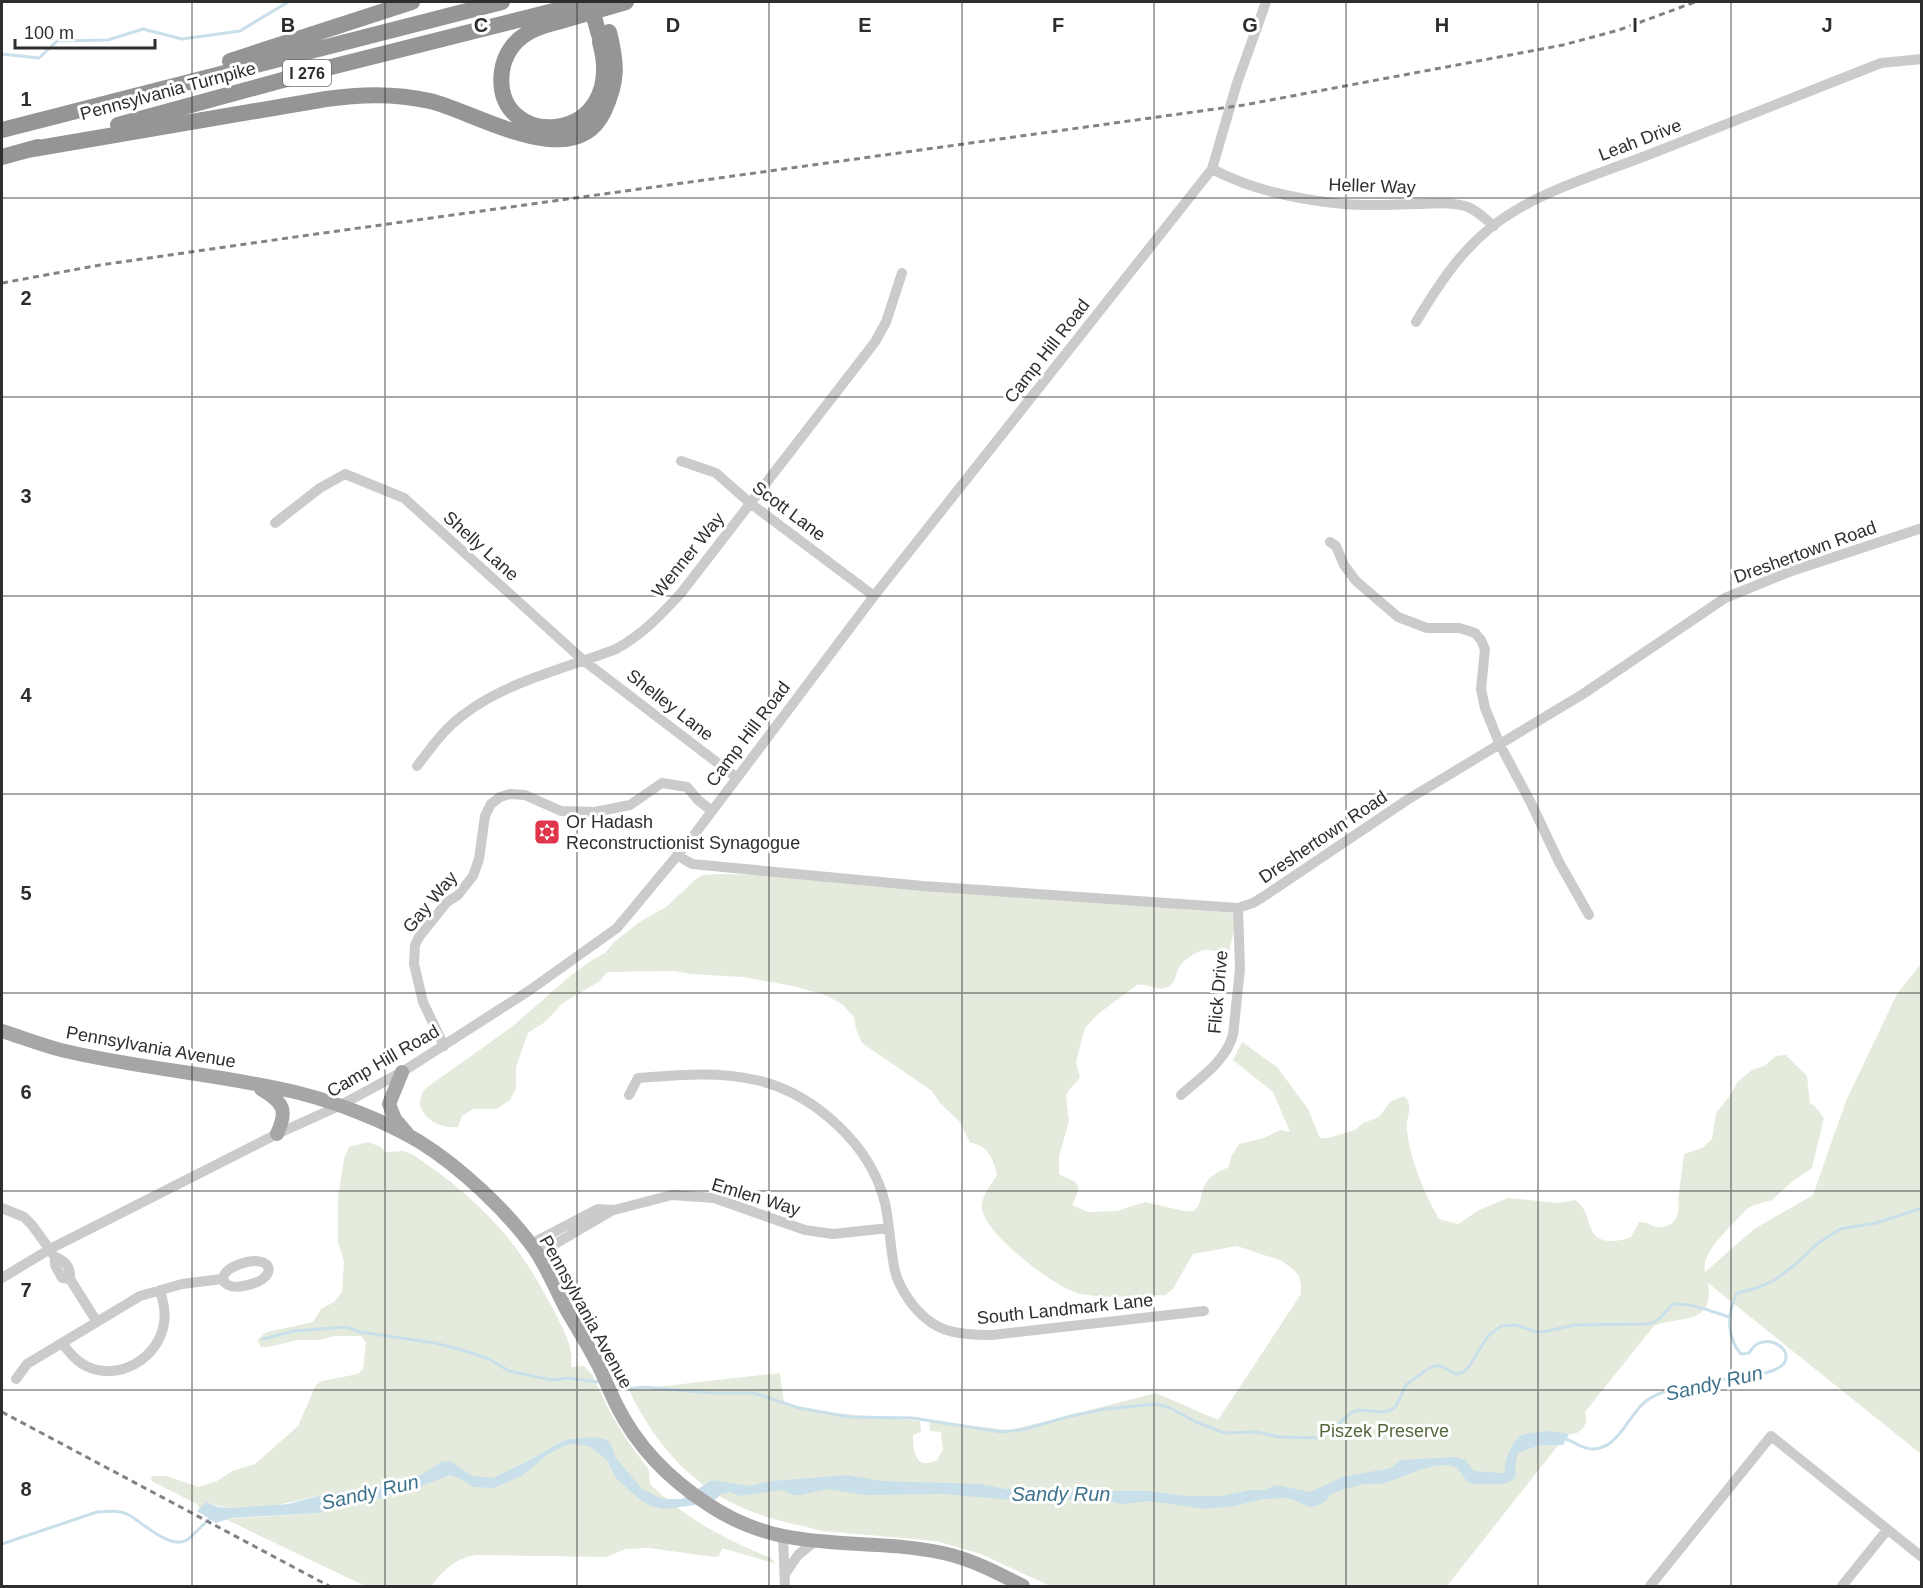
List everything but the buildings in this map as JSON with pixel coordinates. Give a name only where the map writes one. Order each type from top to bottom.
[{"type":"highway","points":[[56,116],[412,2]]},
{"type":"highway","name":"Pennsylvania Turnpike","points":[[2,130],[502,2]]},
{"type":"highway","points":[[27,150],[326,99],[363,95],[385,95],[429,101],[528,137],[555,140],[577,136],[595,124],[602,116],[612,96],[616,64],[590,2]]},
{"type":"highway","name":"Pennsylvania Turnpike","points":[[2,157],[323,69],[590,2]]},
{"type":"highway","points":[[602,2],[604,34],[604,74],[600,90],[588,112],[568,125],[547,128],[528,123],[511,109],[504,95],[501,75],[503,63],[516,41],[537,28],[626,2]]},
{"type":"main road","name":"Pennsylvania Avenue","points":[[2,1031],[57,1049],[88,1056],[252,1083],[301,1094],[339,1106],[411,1137],[444,1159],[479,1189],[534,1249],[597,1362],[619,1409],[654,1461],[688,1492],[743,1524],[783,1537],[814,1542],[891,1546],[945,1553],[979,1565],[1023,1587]]},
{"type":"main road","points":[[402,1072],[389,1104],[395,1119],[411,1137]]},
{"type":"main road","points":[[252,1083],[274,1097],[282,1106],[284,1119],[277,1134]]},
{"type":"street","name":"Camp Hill Road","points":[[2,1278],[277,1134],[339,1106],[402,1072],[618,928],[662,875],[874,596],[1212,169],[1237,83],[1266,2]]},
{"type":"street","name":"Leah Drive","points":[[1416,322],[1442,280],[1473,243],[1517,209],[1575,183],[1881,63],[1922,59]]},
{"type":"street","name":"Heller Way","points":[[1212,169],[1229,178],[1265,190],[1324,202],[1374,206],[1444,203],[1458,205],[1477,213],[1494,226]]},
{"type":"street","name":"Wenner Way","points":[[417,766],[441,735],[463,715],[483,702],[510,689],[616,649],[631,641],[653,623],[681,593],[874,342],[886,322],[902,273]]},
{"type":"street","name":"Scott Lane","points":[[681,461],[716,473],[750,503],[874,596]]},
{"type":"street","name":"Shelly Lane","points":[[275,523],[320,488],[345,474],[404,498],[583,660]]},
{"type":"street","name":"Dreshertown Road","points":[[677,855],[692,864],[923,886],[1238,908],[1266,895],[1407,800],[1582,694],[1725,598],[1789,572],[1922,528]]},
{"type":"street","points":[[1330,542],[1336,546],[1344,565],[1356,581],[1398,617],[1408,623],[1427,628],[1459,628],[1475,633],[1481,640],[1485,649],[1482,698],[1500,745],[1559,862],[1589,915]]},
{"type":"street","name":"Shelley Lane","points":[[583,660],[736,777]]},
{"type":"street","name":"Gay Way","points":[[444,1046],[423,1002],[414,964],[415,945],[447,902],[458,895],[473,876],[479,859],[485,816],[491,804],[500,797],[510,794],[525,795],[561,811],[596,812],[630,805],[662,783],[687,787],[711,811]]},
{"type":"street","points":[[662,875],[692,864]]},
{"type":"street","name":"Flick Drive","points":[[1181,1095],[1219,1062],[1230,1045],[1240,969],[1238,908]]},
{"type":"street","name":"South Landmark Lane","points":[[629,1095],[638,1078],[702,1074],[756,1080],[794,1093],[829,1117],[855,1145],[873,1172],[885,1202],[895,1274],[904,1293],[915,1309],[930,1323],[947,1332],[992,1335],[1204,1311]]},
{"type":"street","name":"Emlen Way","points":[[534,1249],[614,1210],[672,1195],[714,1198],[805,1230],[833,1234],[889,1228]]},
{"type":"street","points":[[2,1208],[24,1217],[52,1253],[64,1260],[70,1271],[70,1279],[97,1322]]},
{"type":"street","points":[[16,1379],[27,1364],[140,1296],[182,1284],[222,1279]]},
{"type":"street","points":[[63,1343],[76,1360],[98,1370],[117,1370],[137,1364],[148,1354],[161,1333],[165,1313],[160,1290]]},
{"type":"street","points":[[1650,1587],[1771,1436],[1922,1557]]},
{"type":"street","points":[[1842,1587],[1887,1530]]},
{"type":"street","points":[[783,1537],[785,1587]]},
{"type":"street","points":[[784,1574],[798,1555],[814,1542]]},
{"type":"green space","name":"Piszek Preserve","points":[[703,875],[765,875],[1232,913],[1236,922],[1229,952],[1204,950],[1195,954],[1180,966],[1171,985],[1162,989],[1137,985],[1098,1014],[1085,1028],[1076,1062],[1080,1078],[1066,1096],[1069,1121],[1059,1156],[1059,1174],[1077,1184],[1072,1205],[1088,1212],[1117,1211],[1145,1202],[1184,1211],[1194,1211],[1207,1182],[1229,1167],[1231,1157],[1239,1144],[1264,1138],[1280,1130],[1290,1132],[1273,1092],[1233,1060],[1242,1042],[1277,1067],[1308,1109],[1320,1138],[1355,1130],[1363,1123],[1379,1117],[1390,1102],[1404,1096],[1409,1103],[1407,1131],[1415,1165],[1439,1219],[1458,1224],[1479,1210],[1508,1198],[1558,1203],[1575,1200],[1585,1212],[1597,1237],[1613,1241],[1624,1239],[1631,1237],[1639,1222],[1664,1227],[1676,1219],[1679,1210],[1678,1200],[1684,1154],[1702,1148],[1712,1139],[1716,1113],[1738,1081],[1776,1056],[1786,1055],[1807,1076],[1810,1104],[1814,1105],[1824,1118],[1812,1168],[1772,1200],[1747,1209],[1712,1247],[1707,1256],[1705,1272],[1754,1229],[1813,1195],[1846,1101],[1897,994],[1921,964],[1921,1454],[1708,1283],[1709,1297],[1701,1313],[1654,1326],[1585,1412],[1586,1421],[1583,1429],[1567,1434],[1447,1586],[1050,1586],[981,1554],[936,1541],[822,1531],[763,1516],[734,1504],[696,1480],[680,1465],[639,1411],[629,1390],[780,1373],[784,1403],[803,1410],[920,1421],[921,1432],[913,1435],[914,1447],[917,1457],[924,1463],[937,1460],[943,1450],[941,1432],[930,1431],[929,1422],[1011,1430],[1156,1393],[1218,1420],[1301,1294],[1301,1284],[1299,1276],[1282,1261],[1237,1246],[1193,1254],[1173,1289],[1165,1295],[1092,1296],[1070,1290],[1055,1282],[1023,1259],[995,1232],[986,1219],[982,1208],[983,1199],[997,1175],[989,1154],[981,1146],[970,1143],[960,1122],[940,1103],[932,1091],[862,1043],[854,1017],[842,1004],[825,995],[793,986],[743,977],[674,971],[607,972],[600,981],[563,1003],[545,1022],[528,1033],[516,1067],[516,1088],[510,1100],[496,1109],[473,1109],[462,1116],[458,1127],[434,1122],[422,1111],[421,1096],[426,1088],[513,1026],[570,976],[605,953],[614,942],[641,921],[666,907],[696,879]]},
{"type":"green space","points":[[368,1142],[381,1147],[385,1152],[404,1151],[412,1154],[445,1177],[503,1232],[534,1274],[552,1307],[571,1351],[571,1367],[584,1366],[592,1374],[611,1414],[649,1470],[650,1484],[678,1508],[707,1527],[771,1558],[776,1564],[722,1548],[719,1556],[714,1557],[649,1548],[626,1549],[606,1557],[477,1555],[463,1558],[451,1565],[432,1586],[365,1586],[225,1519],[320,1513],[362,1501],[363,1487],[266,1507],[236,1508],[206,1502],[200,1509],[197,1504],[153,1482],[152,1476],[167,1476],[198,1487],[217,1481],[232,1471],[255,1464],[298,1426],[316,1385],[322,1381],[358,1374],[363,1369],[366,1342],[361,1336],[298,1340],[268,1347],[261,1347],[258,1341],[267,1332],[313,1322],[321,1309],[334,1302],[342,1292],[344,1262],[338,1242],[338,1197],[344,1159],[349,1147]]},
{"type":"water","points":[[1549,1431],[1569,1434],[1563,1445],[1540,1445],[1518,1453],[1516,1476],[1507,1483],[1474,1484],[1466,1480],[1455,1467],[1444,1465],[1421,1470],[1382,1484],[1366,1484],[1344,1489],[1331,1495],[1326,1501],[1309,1507],[1292,1499],[1282,1498],[1206,1509],[1150,1501],[1122,1504],[1089,1497],[1046,1503],[943,1494],[865,1495],[827,1489],[802,1495],[793,1495],[782,1490],[740,1496],[730,1492],[695,1505],[664,1509],[650,1506],[639,1499],[616,1478],[607,1460],[596,1451],[588,1446],[573,1444],[566,1445],[547,1455],[522,1476],[493,1488],[473,1487],[450,1475],[405,1492],[343,1505],[320,1513],[231,1518],[216,1523],[197,1511],[206,1502],[218,1507],[234,1508],[288,1504],[326,1494],[388,1485],[395,1480],[422,1475],[446,1461],[452,1462],[472,1476],[493,1478],[561,1442],[594,1437],[607,1440],[611,1444],[615,1457],[642,1489],[660,1498],[668,1499],[682,1499],[712,1480],[749,1486],[772,1481],[848,1475],[881,1481],[981,1484],[1006,1489],[1061,1491],[1087,1488],[1149,1491],[1186,1496],[1222,1496],[1250,1490],[1264,1490],[1276,1485],[1310,1492],[1343,1477],[1391,1468],[1400,1460],[1455,1457],[1465,1460],[1474,1471],[1503,1473],[1509,1452],[1520,1436]]},
{"type":"waterway","points":[[2,54],[39,58],[57,41],[108,40],[143,29],[182,39],[240,31],[288,2]]},
{"type":"waterway","name":"Sandy Run","points":[[1562,1438],[1588,1449],[1601,1448],[1616,1438],[1646,1401],[1657,1395],[1692,1384],[1762,1374],[1783,1365],[1786,1354],[1775,1343],[1761,1343],[1754,1346],[1749,1353],[1741,1354],[1736,1347],[1731,1333],[1730,1317],[1737,1293],[1775,1280],[1817,1244],[1840,1229],[1876,1223],[1922,1208]]},
{"type":"waterway","points":[[630,1389],[642,1387],[713,1393],[754,1393],[799,1408],[850,1417],[912,1418],[1002,1432],[1025,1429],[1106,1409],[1156,1404],[1170,1408],[1224,1433],[1257,1432],[1279,1437],[1317,1438],[1328,1433],[1352,1412],[1391,1410],[1396,1406],[1406,1385],[1426,1370],[1441,1366],[1456,1374],[1462,1373],[1468,1368],[1488,1336],[1501,1326],[1516,1325],[1543,1332],[1575,1325],[1648,1324],[1659,1318],[1673,1304],[1694,1306],[1729,1317]]},
{"type":"waterway","points":[[263,1339],[294,1331],[347,1327],[360,1332],[435,1343],[469,1352],[489,1359],[509,1371],[552,1380],[568,1378],[598,1382]]},
{"type":"waterway","name":"Sandy Run","points":[[2,1544],[97,1512],[121,1512],[165,1539],[180,1542],[187,1540],[211,1518]]},
{"type":"railway","points":[[2,283],[100,265],[309,235],[1244,105],[1563,45],[1619,30],[1695,2]]},
{"type":"railway","points":[[2,1412],[329,1586]]},
{"type":"place","name":"Or Hadash Reconstructionist Synagogue","points":[[547,832]]}]
